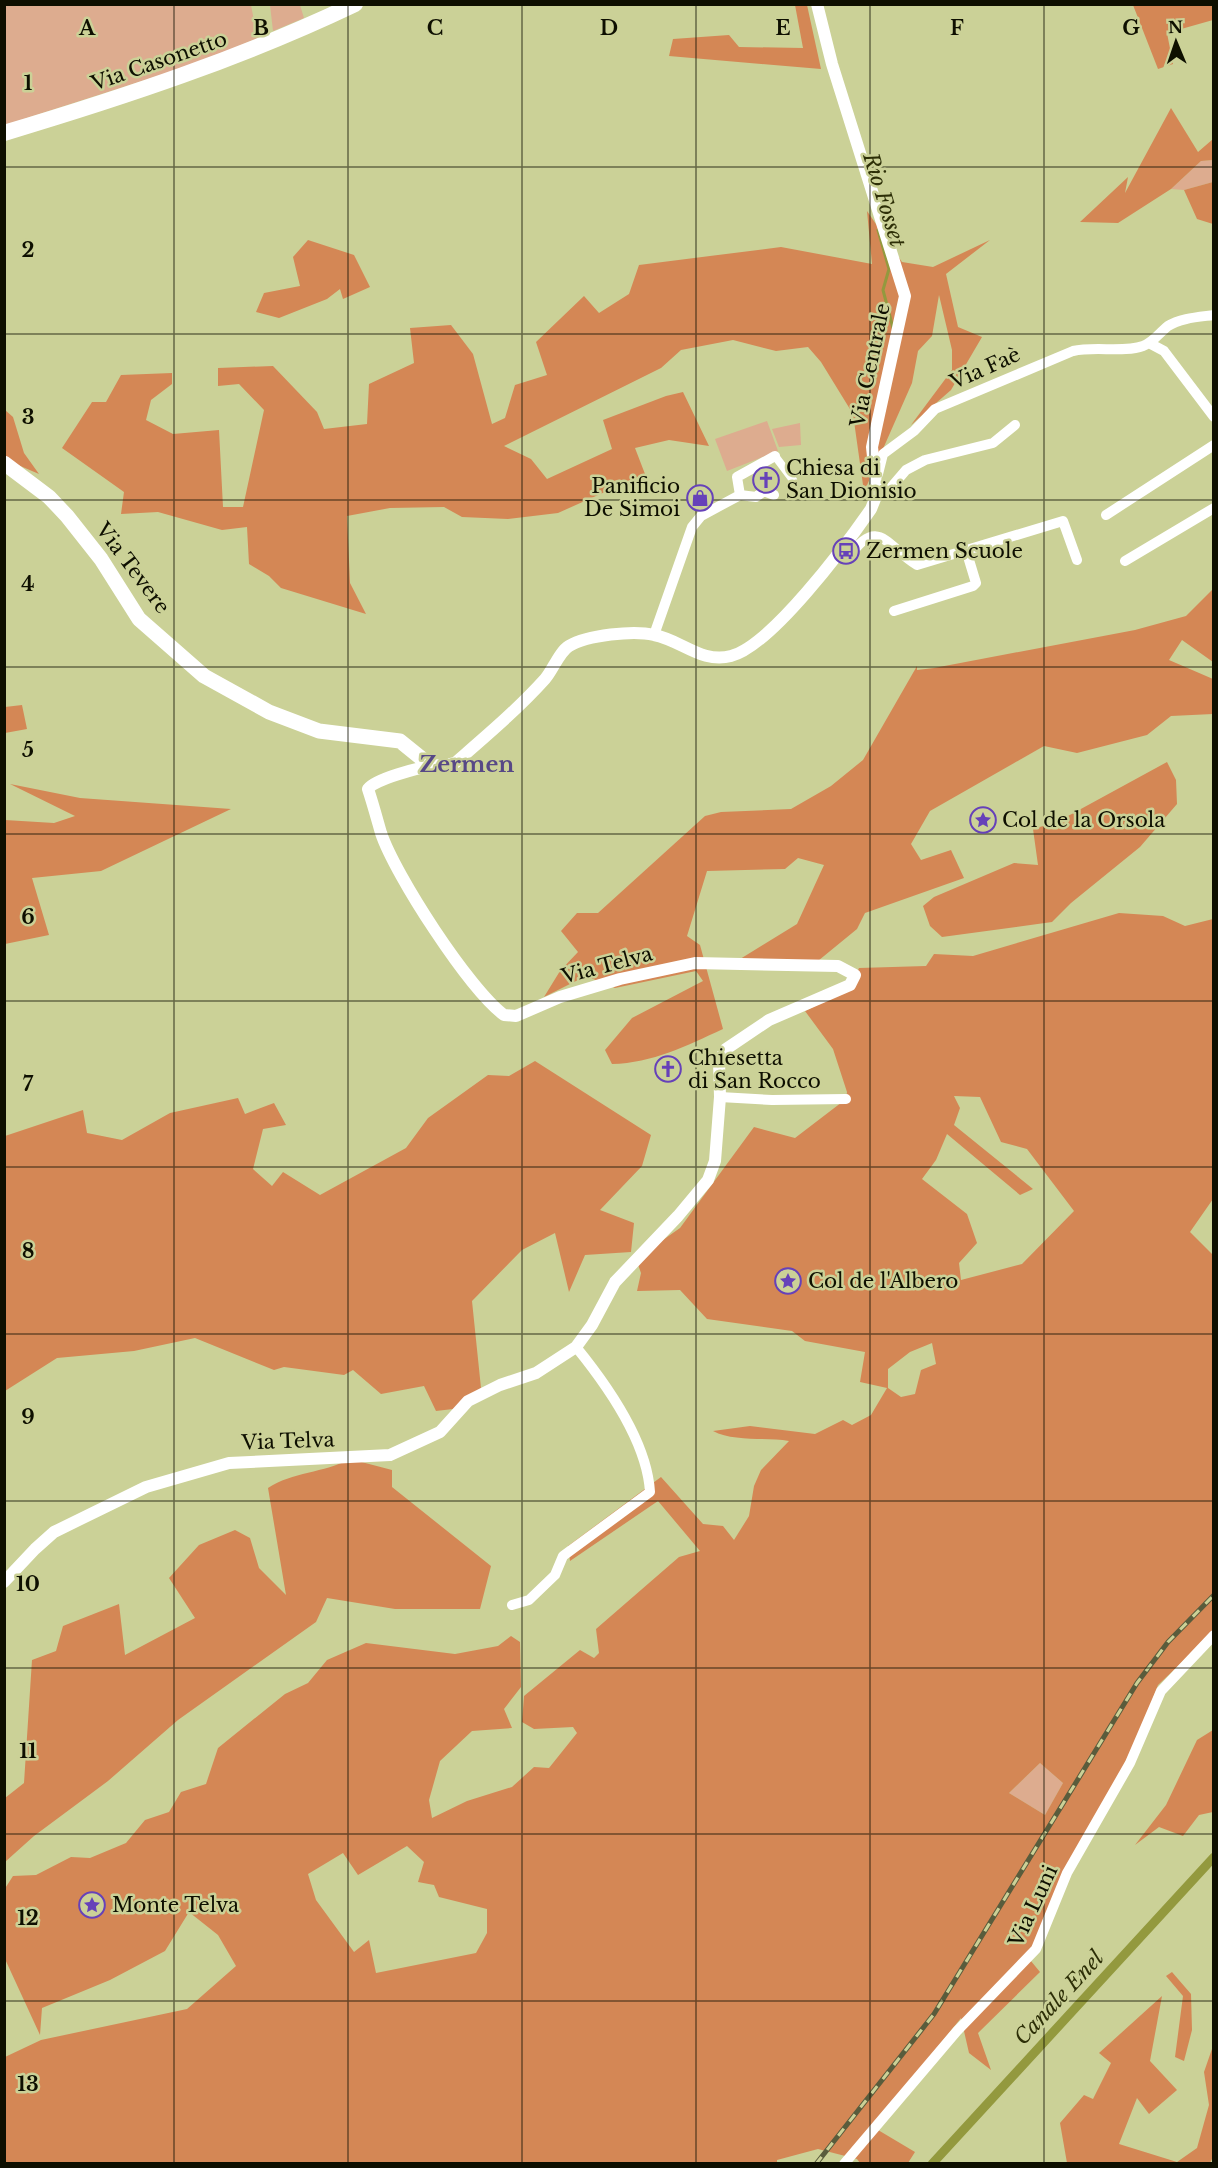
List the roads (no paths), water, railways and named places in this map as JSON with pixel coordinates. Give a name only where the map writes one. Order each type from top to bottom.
[{"type":"main road","name":"Via Casonetto","points":[[4,133],[116,99],[239,56],[355,4]]},
{"type":"main road","name":"Via Tevere","points":[[4,463],[49,497],[67,516],[101,559],[139,619],[204,676],[269,712],[319,731],[400,741],[431,766]]},
{"type":"street","name":"Via Centrale","points":[[817,4],[832,64],[905,296],[872,447],[875,489]]},
{"type":"street","points":[[1214,315],[1178,321],[1168,326],[1151,342],[1164,351],[1214,417]]},
{"type":"street","name":"Via Faè","points":[[875,489],[879,481],[878,468],[883,454],[914,431],[935,409],[1073,351],[1091,347],[1137,348],[1151,342]]},
{"type":"street","points":[[431,766],[446,767],[455,763],[532,692],[568,646],[594,637],[634,633],[654,634],[708,657],[731,656],[753,647],[794,605],[836,555],[871,509],[875,489],[888,491],[906,470],[925,459],[993,443],[1015,425]]},
{"type":"street","points":[[1106,515],[1214,445]]},
{"type":"street","points":[[740,495],[737,477],[775,456],[793,480]]},
{"type":"street","points":[[654,634],[692,527],[701,516],[740,495],[756,497],[764,491],[774,495]]},
{"type":"street","points":[[1125,561],[1214,508]]},
{"type":"street","points":[[836,555],[849,557],[860,542],[873,535],[886,538],[906,558],[917,565],[1063,521],[1077,560]]},
{"type":"street","points":[[894,611],[974,586],[976,583],[974,572],[966,550]]},
{"type":"street","name":"Via Telva","points":[[4,1582],[54,1532],[146,1487],[229,1463],[390,1455],[440,1432],[468,1401],[500,1385],[536,1373],[576,1347],[592,1325],[615,1282],[678,1216],[708,1180],[715,1161],[720,1097],[719,1061],[726,1049],[769,1020],[850,985],[855,975],[838,966],[695,963],[621,979],[560,997],[516,1016],[504,1015],[478,988],[425,913],[385,840],[368,789],[378,781],[431,766]]},
{"type":"street","points":[[720,1097],[772,1100],[846,1099]]},
{"type":"street","points":[[512,1605],[529,1600],[555,1575],[563,1556],[650,1492],[649,1472],[641,1448],[576,1347]]},
{"type":"street","name":"Via Luni","points":[[844,2163],[957,2031],[1036,1949],[1067,1873],[1130,1763],[1161,1691],[1214,1635]]},
{"type":"waterway","name":"Rio Fosset","points":[[878,230],[889,269],[883,290],[893,328]]},
{"type":"waterway","name":"Canale Enel","points":[[932,2164],[1214,1857]]},
{"type":"railway","points":[[816,2164],[934,2014],[1137,1683],[1168,1642],[1214,1595]]},
{"type":"place","name":"Chiesa di San Dionisio","points":[[766,480]]},
{"type":"place","name":"Panificio De Simoi","points":[[700,498]]},
{"type":"place","name":"Zermen Scuole","points":[[846,551]]},
{"type":"place","name":"Col de la Orsola","points":[[983,820]]},
{"type":"place","name":"Chiesetta di San Rocco","points":[[668,1069]]},
{"type":"place","name":"Col de l'Albero","points":[[788,1281]]},
{"type":"place","name":"Monte Telva","points":[[92,1905]]},
{"type":"district","name":"Zermen","points":[[467,764]]}]
